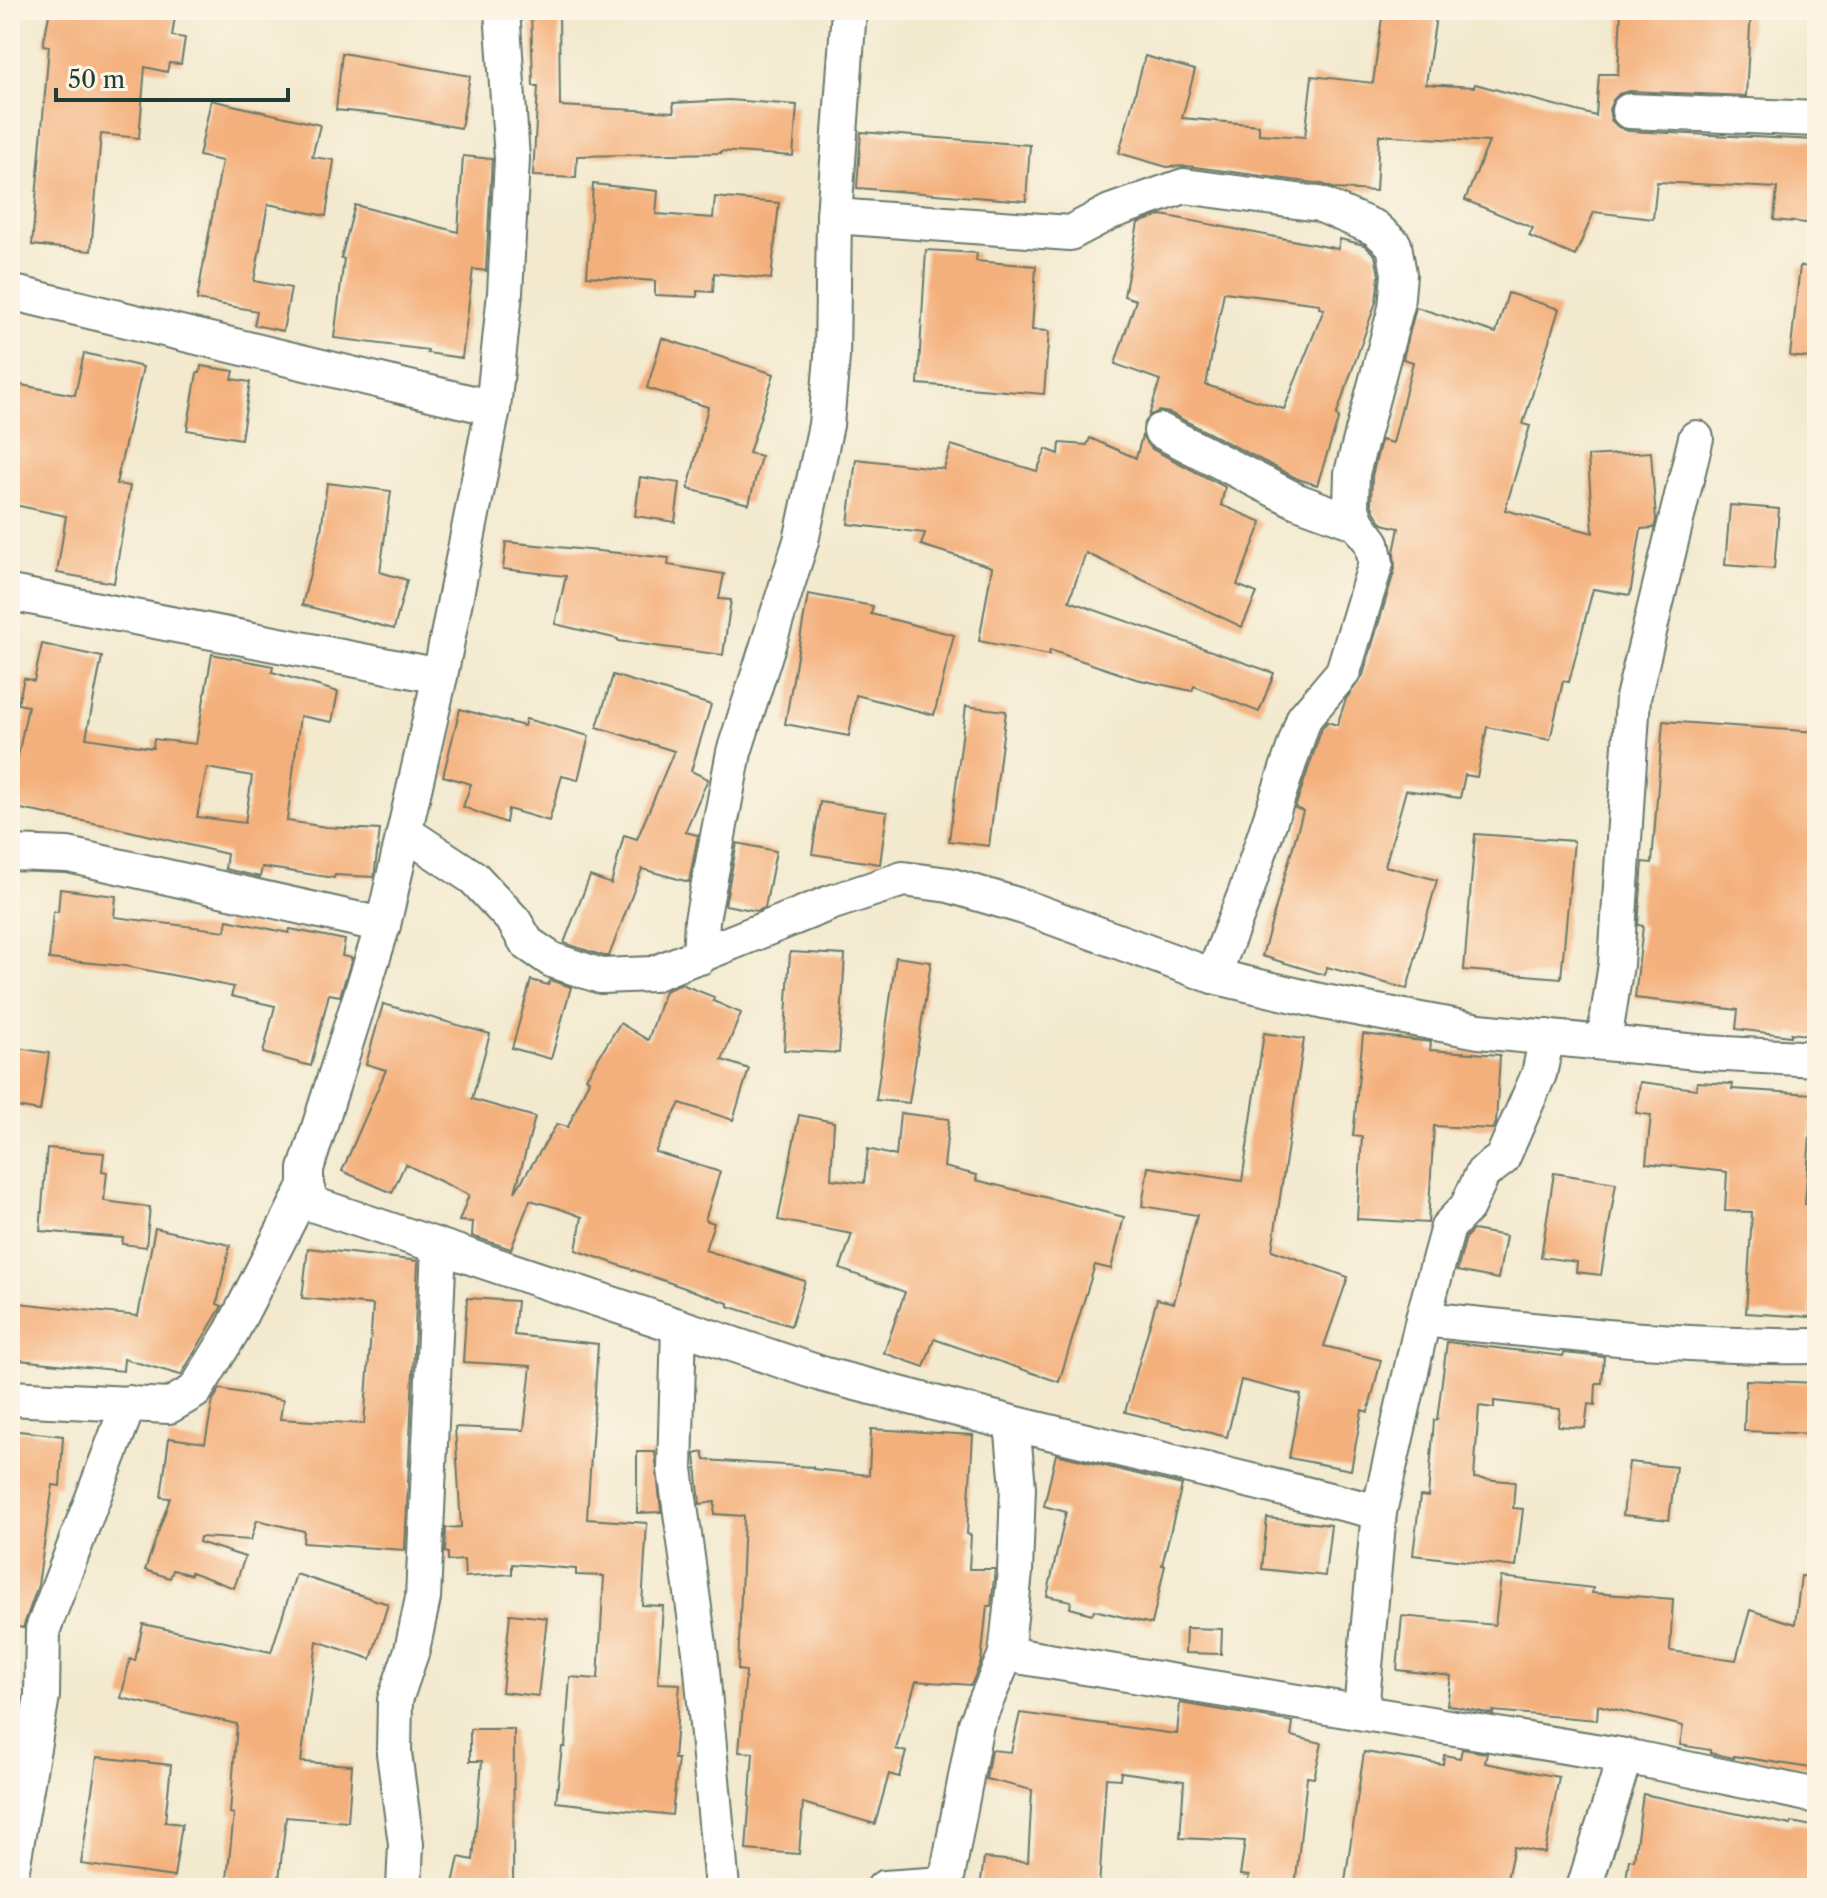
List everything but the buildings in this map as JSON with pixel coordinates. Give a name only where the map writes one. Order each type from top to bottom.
[{"type":"street","points":[[502,10],[512,159],[505,293],[493,408],[406,833],[383,925],[306,1169],[306,1186],[312,1204],[825,1375],[1379,1512]]},
{"type":"street","points":[[700,957],[702,920],[734,752],[801,541],[826,425],[832,357],[834,216],[849,10]]},
{"type":"street","points":[[1629,111],[1817,119]]},
{"type":"street","points":[[834,216],[1070,233],[1110,212],[1184,186],[1319,204],[1375,228],[1394,245],[1399,274],[1396,308],[1352,473],[1351,506],[1357,523],[1372,543],[1376,563],[1343,672],[1304,718],[1246,892],[1213,976]]},
{"type":"street","points":[[10,292],[493,408]]},
{"type":"street","points":[[1161,431],[1297,501],[1357,523]]},
{"type":"street","points":[[1604,1042],[1616,964],[1633,698],[1696,438]]},
{"type":"street","points":[[10,593],[440,676]]},
{"type":"street","points":[[406,833],[474,878],[514,921],[527,943],[552,960],[601,976],[653,974],[830,903],[903,879],[949,885],[1024,907],[1213,976],[1324,1002],[1463,1028],[1708,1053],[1817,1059]]},
{"type":"street","points":[[10,853],[68,855],[383,925]]},
{"type":"street","points":[[1361,1711],[1379,1512],[1423,1319],[1448,1227],[1467,1207],[1483,1173],[1502,1159],[1539,1074],[1547,1037]]},
{"type":"street","points":[[10,1398],[169,1406],[195,1391],[232,1331],[306,1186]]},
{"type":"street","points":[[404,1888],[406,1844],[394,1753],[395,1700],[412,1650],[423,1598],[439,1247]]},
{"type":"street","points":[[1423,1319],[1607,1337],[1817,1346]]},
{"type":"street","points":[[679,1326],[675,1469],[701,1659],[722,1888]]},
{"type":"street","points":[[10,1880],[42,1696],[43,1629],[129,1403]]},
{"type":"street","points":[[884,1888],[944,1886],[976,1724],[1006,1654],[1015,1572],[1018,1487],[1012,1423]]},
{"type":"street","points":[[1006,1654],[1625,1756],[1817,1796]]},
{"type":"street","points":[[1584,1888],[1625,1756]]}]
